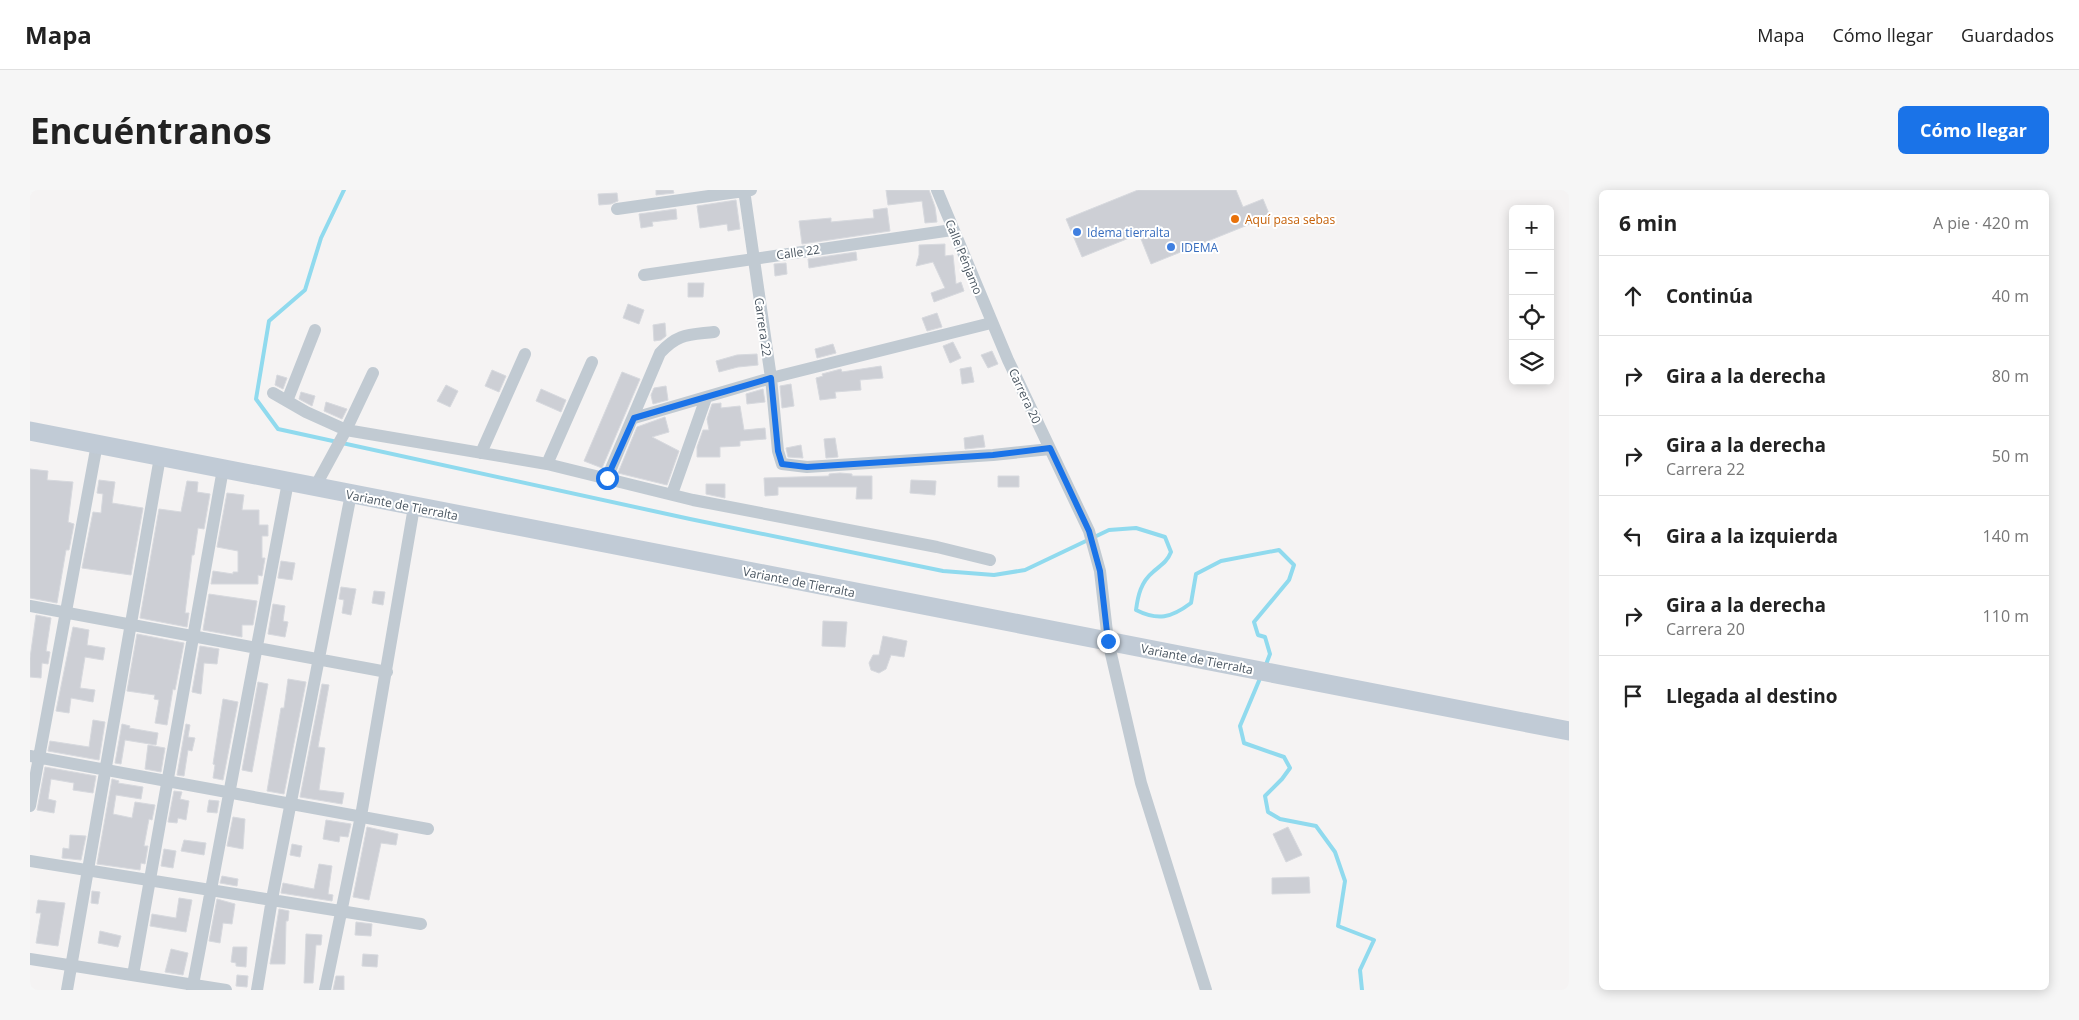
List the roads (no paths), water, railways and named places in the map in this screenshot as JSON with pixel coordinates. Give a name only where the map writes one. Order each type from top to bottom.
[{"type":"main road","name":"Variante de Tierralta","points":[[30,431],[1569,731]]},
{"type":"street","points":[[617,210],[746,190]]},
{"type":"street","name":"Carrera 22","points":[[746,190],[753,258],[771,378],[778,451],[782,464],[807,467],[993,455],[1050,448]]},
{"type":"street","name":"Calle Pénjamo","points":[[937,190],[991,323]]},
{"type":"street","name":"Calle 22","points":[[644,275],[952,230]]},
{"type":"street","points":[[634,418],[771,378],[991,323]]},
{"type":"street","name":"Carrera 20","points":[[991,323],[1089,531],[1100,571],[1108,641],[1141,783],[1206,990]]},
{"type":"street","points":[[287,401],[315,330]]},
{"type":"street","points":[[607,478],[660,353],[670,342],[681,336],[714,332]]},
{"type":"street","points":[[481,453],[525,354]]},
{"type":"street","points":[[547,464],[592,362]]},
{"type":"street","points":[[315,487],[346,430],[373,373]]},
{"type":"street","points":[[273,393],[346,430],[547,464],[672,494],[937,547],[990,560]]},
{"type":"street","points":[[672,494],[706,398]]},
{"type":"street","points":[[30,806],[34,757],[66,612],[97,444]]},
{"type":"street","points":[[67,990],[160,457]]},
{"type":"street","points":[[134,975],[223,469]]},
{"type":"street","points":[[192,987],[212,890],[288,482]]},
{"type":"street","points":[[257,990],[290,804],[351,494]]},
{"type":"street","points":[[325,990],[361,816],[414,507]]},
{"type":"street","points":[[30,606],[387,672]]},
{"type":"street","points":[[34,757],[428,829]]},
{"type":"street","points":[[30,861],[421,924]]},
{"type":"street","points":[[30,959],[134,975],[192,987],[226,990]]},
{"type":"waterway","points":[[344,190],[321,238],[305,290],[269,321],[256,399],[278,429],[690,519],[943,571],[994,575],[1025,570],[1109,530],[1136,528],[1165,537],[1171,552],[1166,561],[1146,580],[1138,599],[1136,610],[1158,617],[1171,615],[1191,603],[1196,574],[1221,561],[1279,550],[1294,565],[1289,580],[1254,622],[1258,635],[1265,637],[1270,654],[1265,667]]},
{"type":"waterway","points":[[1261,676],[1240,726],[1244,743],[1284,757],[1290,768],[1265,796],[1268,812],[1280,819],[1316,826],[1335,852],[1345,881],[1338,926],[1374,940],[1360,970],[1362,990]]},
{"type":"place","name":"Aquí pasa sebas","points":[[1235,219]]},
{"type":"place","name":"Idema tierralta","points":[[1077,232]]},
{"type":"place","name":"IDEMA","points":[[1171,247]]}]
